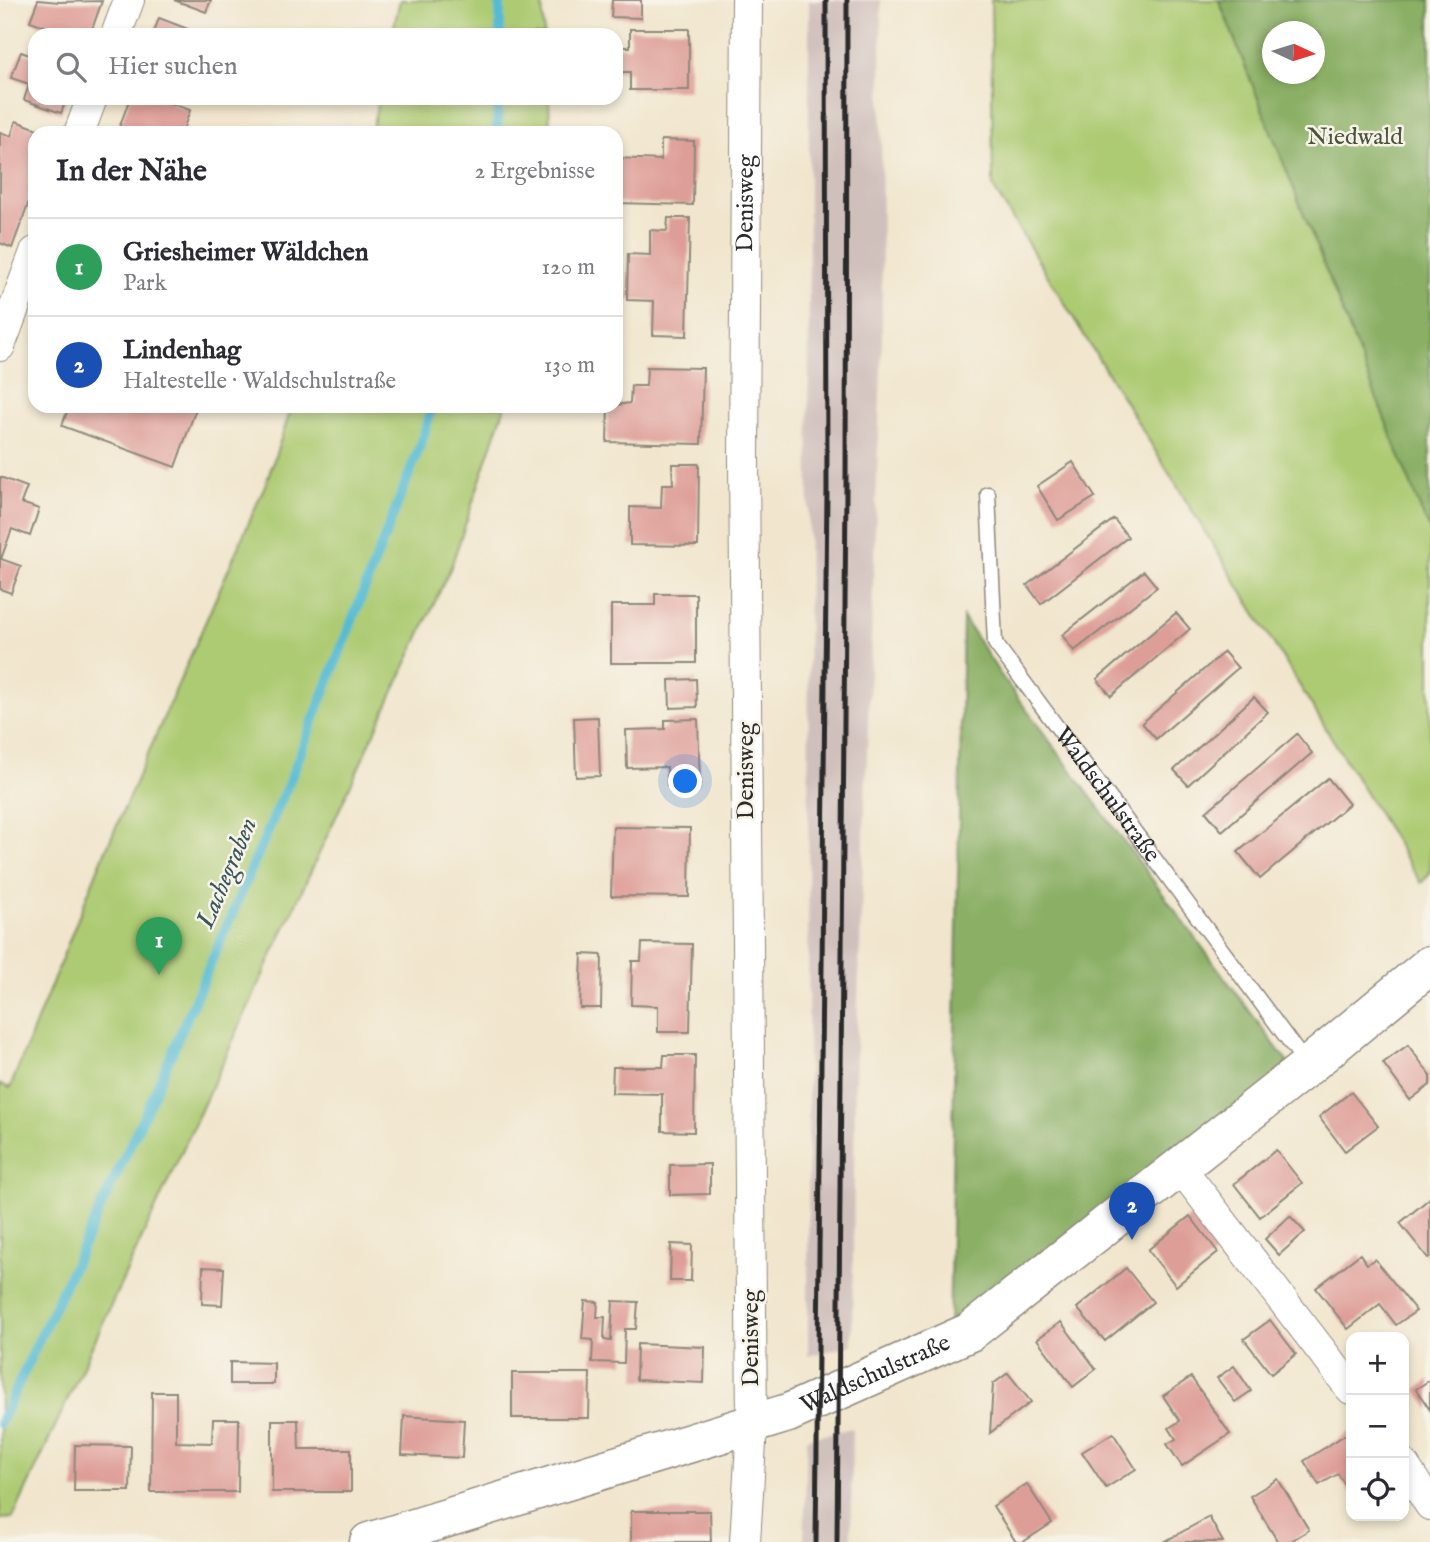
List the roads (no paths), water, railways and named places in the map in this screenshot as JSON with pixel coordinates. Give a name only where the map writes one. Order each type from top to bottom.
[{"type":"street","points":[[119,28],[129,0]]},
{"type":"street","name":"Denisweg","points":[[745,1542],[752,1426],[744,460],[747,0]]},
{"type":"street","points":[[82,126],[89,105]]},
{"type":"street","points":[[0,346],[28,271]]},
{"type":"street","name":"Waldschulstraße","points":[[369,1542],[752,1426],[805,1407],[970,1332],[1308,1066],[1430,965]]},
{"type":"street","points":[[1180,1167],[1346,1383]]},
{"type":"street","points":[[1409,1473],[1430,1505]]},
{"type":"lane","name":"Waldschulstraße","points":[[988,494],[995,643],[1308,1066]]},
{"type":"waterway","name":"Lachegraben","points":[[500,0],[500,28]]},
{"type":"waterway","name":"Lachegraben","points":[[497,126],[498,105]]},
{"type":"waterway","name":"Lachegraben","points":[[0,1423],[154,1094],[290,780],[422,441],[430,413]]},
{"type":"railway","points":[[816,1542],[827,489],[826,0]]},
{"type":"railway","points":[[837,1542],[846,489],[847,0]]},
{"type":"place","name":"Griesheimer Wäldchen","points":[[159,975]]},
{"type":"place","name":"Lindenhag","points":[[1132,1240]]},
{"type":"park label","name":"Niedwald","points":[[1355,137]]}]
